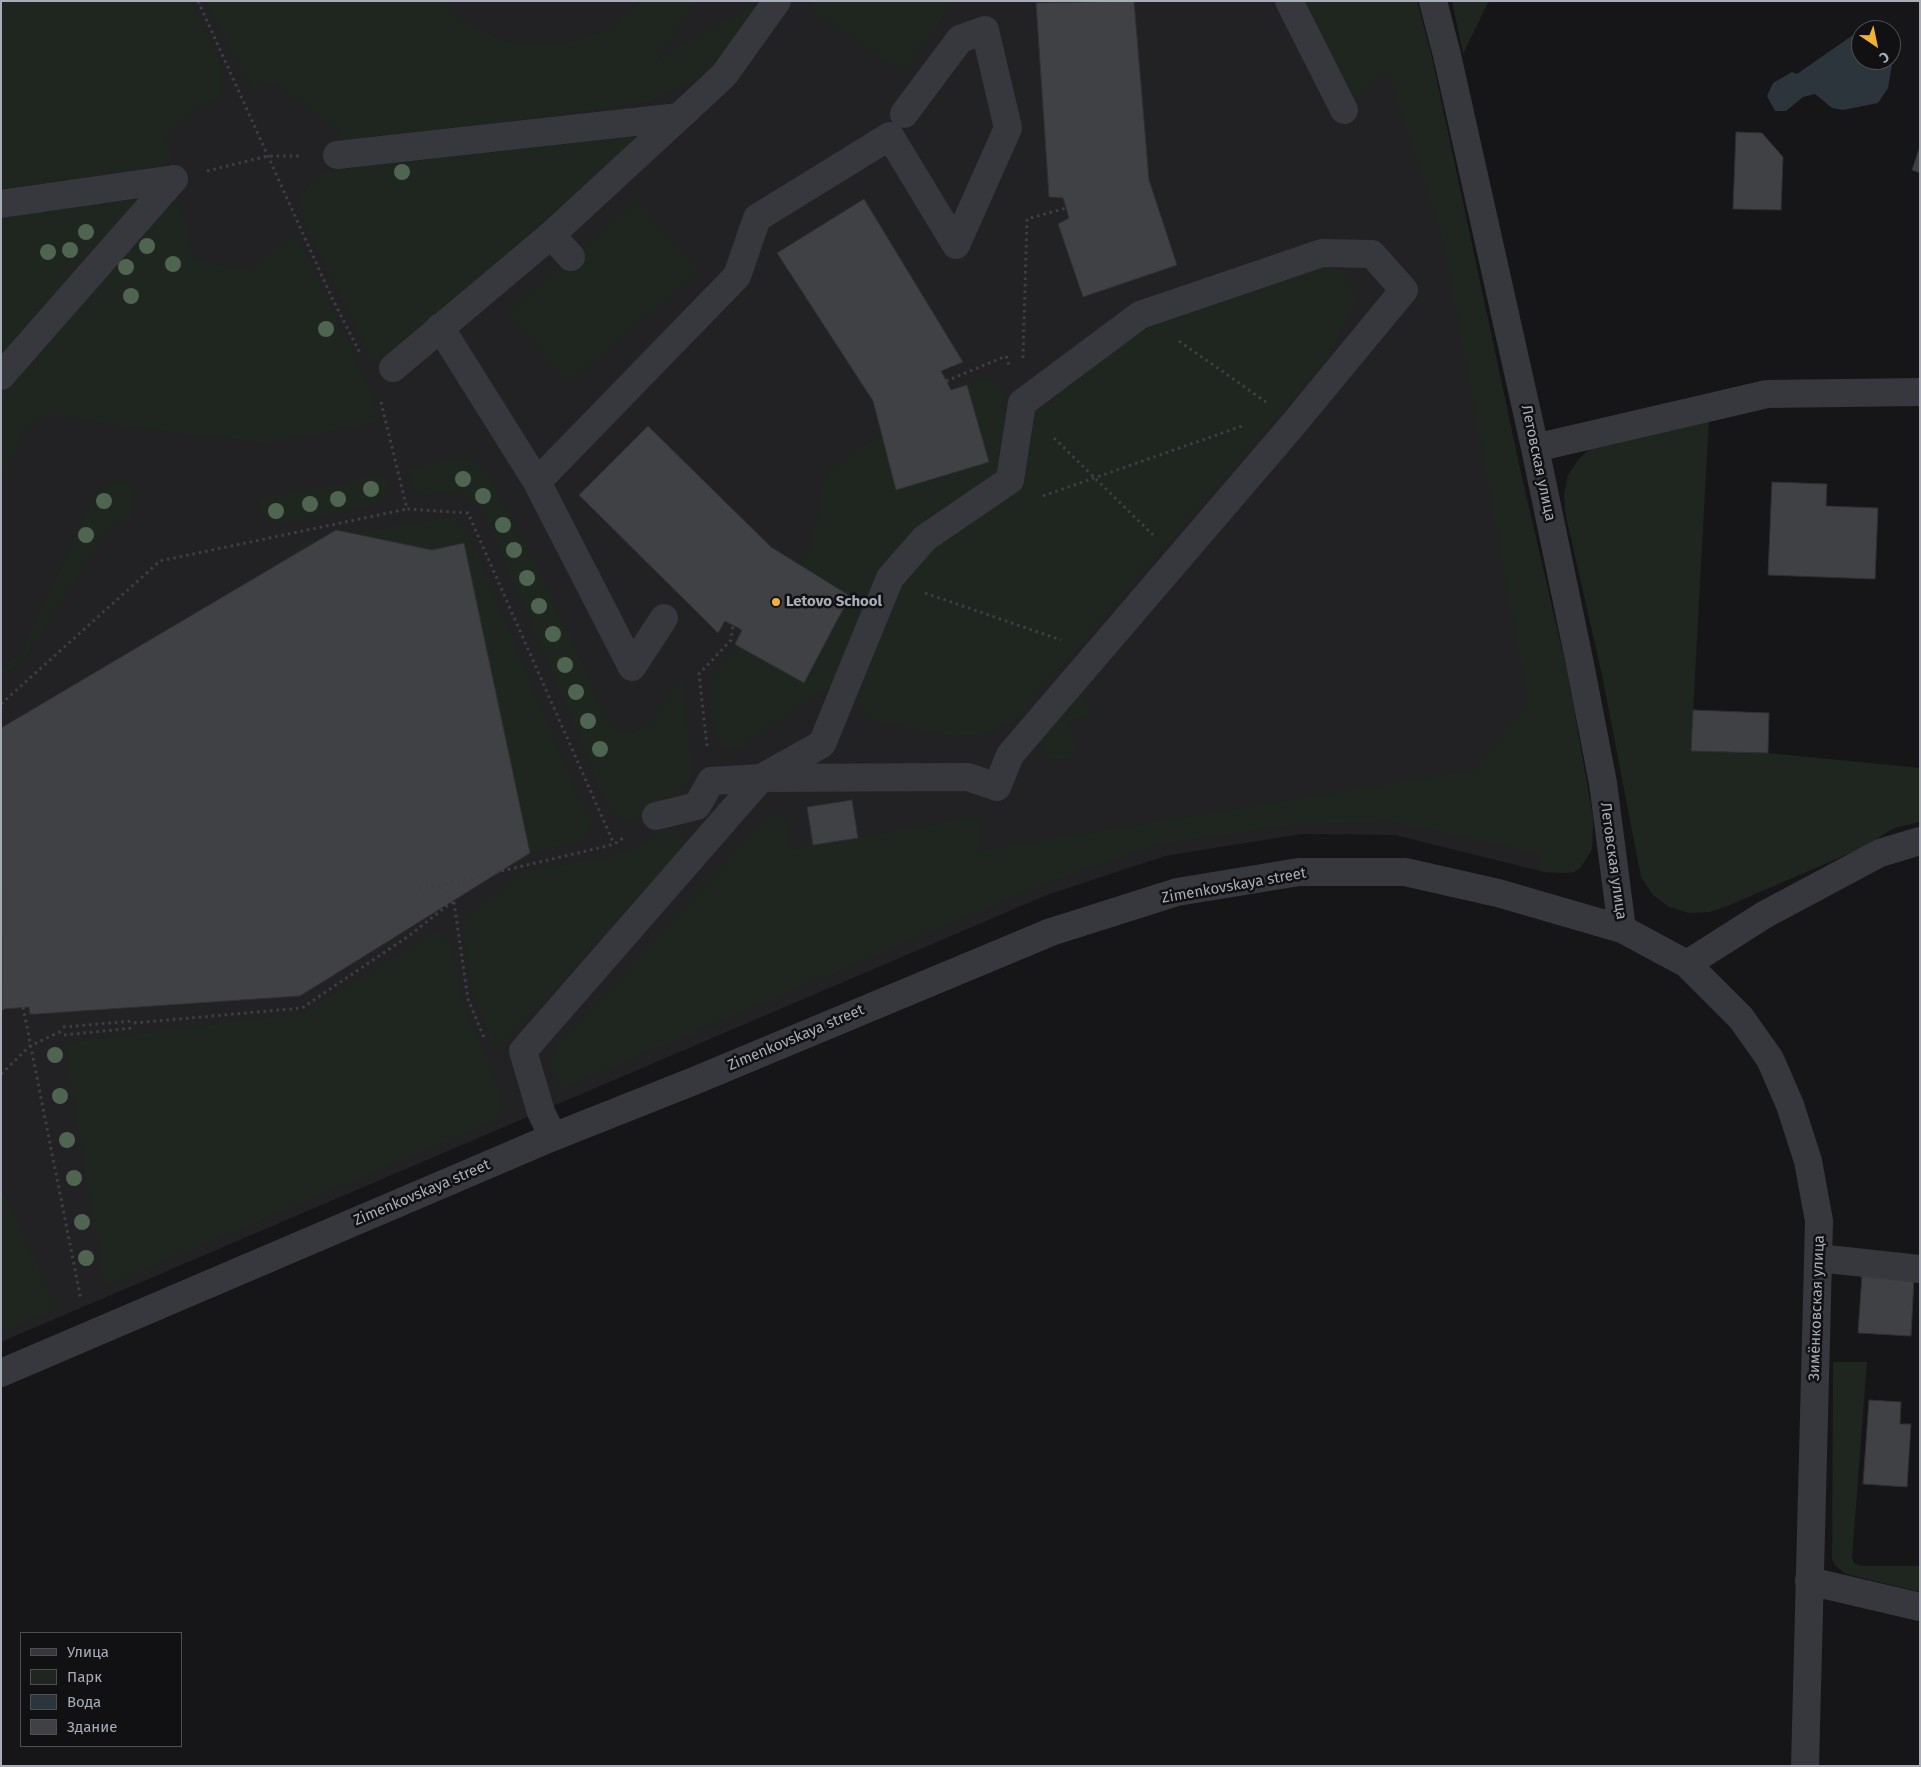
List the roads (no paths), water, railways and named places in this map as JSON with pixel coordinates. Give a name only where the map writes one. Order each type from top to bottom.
[{"type":"street","points":[[393,368],[551,235],[724,75],[777,1]]},
{"type":"street","points":[[1289,1],[1344,110]]},
{"type":"street","name":"Летовская улица","points":[[1433,1],[1447,55],[1535,448],[1603,783],[1622,929]]},
{"type":"street","points":[[537,482],[737,276],[757,218],[890,136],[956,245],[1008,128],[985,30],[960,40],[904,114]]},
{"type":"street","points":[[337,155],[679,117]]},
{"type":"street","points":[[1,204],[174,178],[1,376]]},
{"type":"street","points":[[551,235],[571,257]]},
{"type":"street","points":[[553,1137],[541,1112],[523,1051],[761,778],[822,744],[890,578],[925,538],[1010,480],[1022,403],[1140,315],[1322,253],[1372,254],[1404,290],[1291,427],[1010,756],[998,787],[968,777],[761,778],[711,781],[697,806],[656,816]]},
{"type":"street","points":[[440,327],[537,482],[632,667],[664,618]]},
{"type":"street","points":[[1535,448],[1767,394],[1920,392]]},
{"type":"street","points":[[1687,964],[1764,915],[1880,853],[1920,841]]},
{"type":"street","name":"Zimenkovskaya street","points":[[1,1373],[553,1137],[694,1081],[1051,932],[1177,892],[1299,872],[1405,872],[1498,893],[1622,929]]},
{"type":"street","name":"Зимёнковская улица","points":[[1622,929],[1687,964],[1741,1018],[1770,1059],[1790,1105],[1808,1161],[1819,1221],[1805,1766]]},
{"type":"street","points":[[1818,1258],[1920,1269]]},
{"type":"street","points":[[1809,1581],[1920,1607]]},
{"type":"water","points":[[1851,36],[1851,70],[1891,70],[1888,88],[1878,103],[1843,110],[1832,108],[1815,94],[1803,97],[1786,111],[1775,111],[1767,96],[1773,83],[1792,72],[1797,74]]},
{"type":"place","name":"Letovo School","points":[[776,602]]}]
